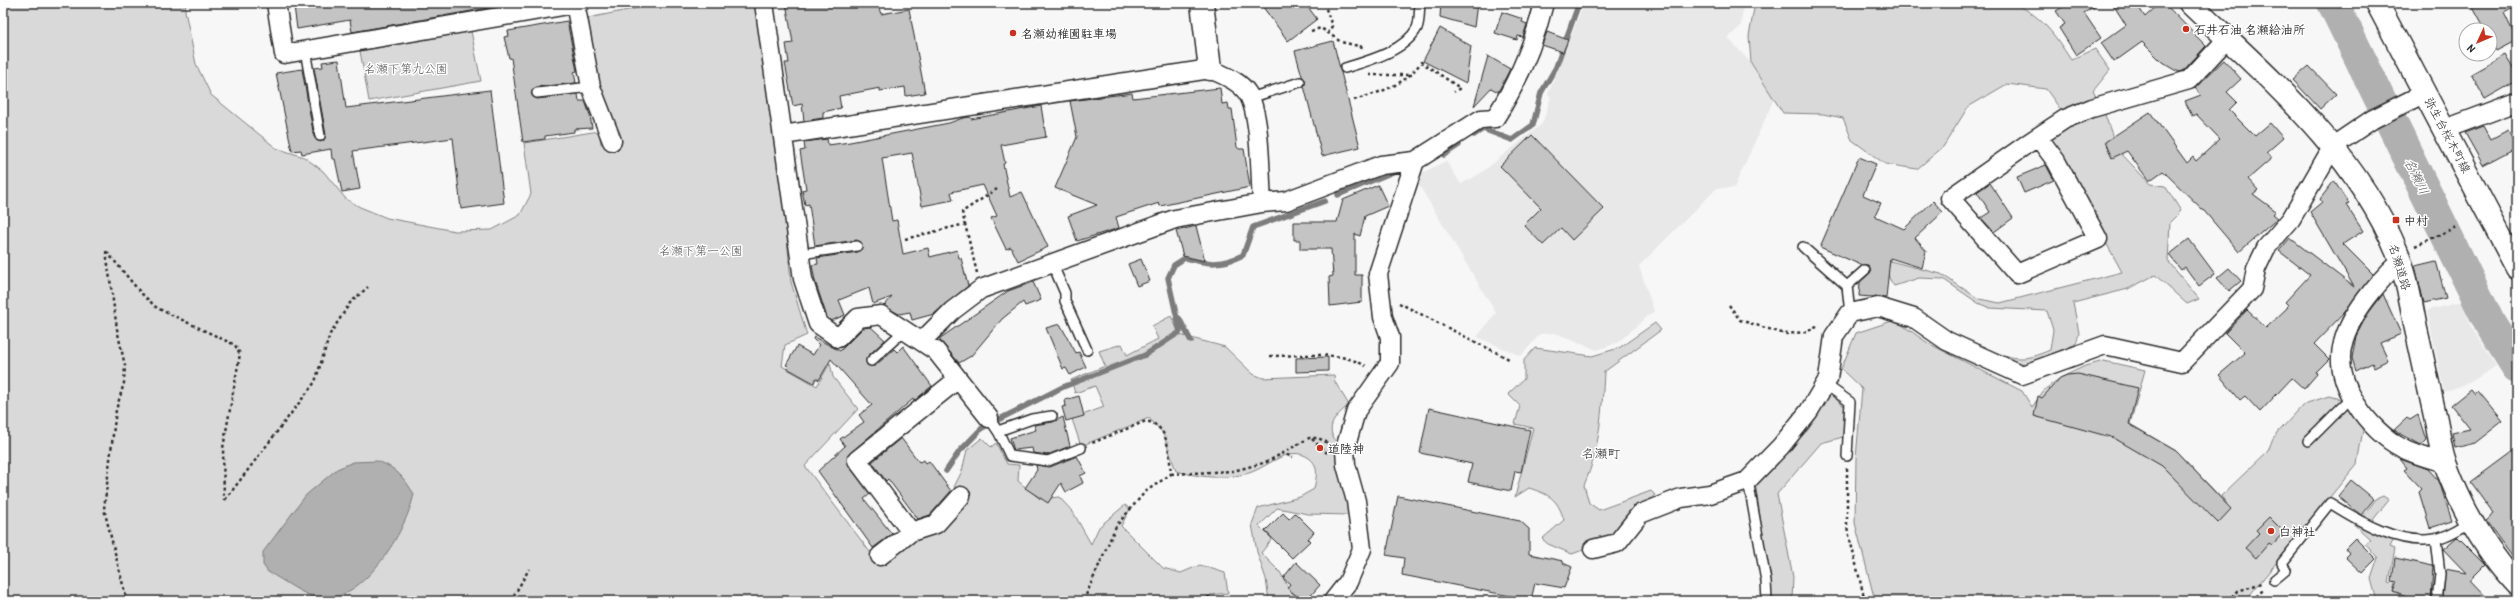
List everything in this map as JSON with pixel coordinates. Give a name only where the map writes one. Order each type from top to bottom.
[{"type":"street","points":[[276,3],[284,54],[577,3],[591,87],[612,141]]},
{"type":"street","points":[[764,3],[803,279],[818,324],[838,338],[858,318],[870,315],[881,315],[906,329],[936,351],[993,425]]},
{"type":"street","points":[[1202,3],[1210,69]]},
{"type":"street","points":[[923,340],[952,311],[981,289],[1052,263],[1175,219],[1262,203],[1286,201],[1381,165],[1415,162],[1481,119],[1495,118],[1514,88],[1536,36],[1544,3]]},
{"type":"street","name":"名瀬道路","points":[[2190,3],[2288,97],[2333,146],[2380,215],[2400,261],[2445,463],[2471,522],[2504,570],[2517,584]]},
{"type":"street","name":"弥生台桜木町線","points":[[2377,3],[2445,129],[2517,268]]},
{"type":"street","points":[[2038,137],[2056,161],[2098,239],[2017,274],[1950,198],[2038,137],[2065,119],[2092,108],[2189,80],[2227,39]]},
{"type":"street","points":[[783,135],[1210,69],[1236,82],[1250,98],[1255,110],[1262,203]]},
{"type":"street","points":[[1594,549],[1617,543],[1640,514],[1681,498],[1710,494],[1748,480],[1781,446],[1809,411],[1828,379],[1834,336],[1850,313],[1878,307],[1914,318],[1947,341],[2022,375],[2105,345],[2182,362],[2252,289],[2256,269],[2266,248],[2291,218],[2333,146],[2373,119],[2425,93]]},
{"type":"street","points":[[2445,129],[2517,102]]},
{"type":"street","points":[[1333,601],[1348,582],[1362,549],[1356,501],[1346,465],[1346,438],[1356,411],[1390,363],[1390,337],[1383,317],[1378,274],[1415,162]]},
{"type":"street","points":[[2400,261],[2381,280],[2347,328],[2342,344],[2341,364],[2351,398],[2385,437],[2402,448],[2445,463]]},
{"type":"street","points":[[911,532],[857,460],[958,379]]},
{"type":"street","points":[[880,556],[911,532],[936,524],[961,496]]},
{"type":"lane","points":[[1345,68],[1385,55],[1399,46],[1417,28],[1420,3]]},
{"type":"lane","points":[[305,50],[320,136]]},
{"type":"lane","points":[[1250,98],[1300,82]]},
{"type":"lane","points":[[537,94],[591,87]]},
{"type":"lane","points":[[800,254],[857,246]]},
{"type":"lane","points":[[1803,246],[1847,286],[1850,313]]},
{"type":"lane","points":[[1052,263],[1065,293],[1065,301],[1087,350]]},
{"type":"lane","points":[[1847,286],[1865,270]]},
{"type":"lane","points":[[871,361],[906,329]]},
{"type":"lane","points":[[1825,384],[1850,402],[1848,456]]},
{"type":"lane","points":[[2308,442],[2351,398]]},
{"type":"lane","points":[[1052,416],[993,425],[1010,456],[1015,458],[1048,461],[1081,448]]},
{"type":"lane","points":[[1748,480],[1766,581],[1767,601]]},
{"type":"lane","points":[[2274,580],[2286,570],[2282,563],[2330,503],[2393,535],[2416,540],[2436,539],[2471,522]]},
{"type":"lane","points":[[2436,539],[2440,574],[2438,601]]},
{"type":"path","points":[[1324,3],[1332,26],[1328,33]]},
{"type":"path","points":[[1311,30],[1322,28],[1350,46]]},
{"type":"path","points":[[1354,100],[1389,89],[1412,75],[1421,62],[1460,88],[1454,92]]},
{"type":"path","points":[[1367,76],[1412,75]]},
{"type":"path","points":[[981,289],[962,212],[997,189]]},
{"type":"path","points":[[905,239],[965,224]]},
{"type":"path","points":[[2437,237],[2456,227]]},
{"type":"path","points":[[127,601],[104,509],[116,410],[124,383],[126,366],[117,329],[106,251],[157,308],[234,345],[240,354],[223,448],[224,500],[315,382],[330,334],[350,303],[368,287]]},
{"type":"path","points":[[1380,294],[1511,360]]},
{"type":"path","points":[[1729,305],[1740,320],[1785,334],[1806,332],[1820,326]]},
{"type":"path","points":[[1270,356],[1348,357],[1382,375]]},
{"type":"path","points":[[1081,448],[1146,422],[1150,422],[1160,428],[1168,444],[1171,474]]},
{"type":"path","points":[[1086,601],[1086,595],[1116,526],[1145,492],[1171,474],[1233,471],[1267,462],[1280,453],[1309,438],[1327,442],[1346,465]]},
{"type":"path","points":[[1309,438],[1317,442],[1329,455]]},
{"type":"path","points":[[1280,453],[1293,457]]},
{"type":"path","points":[[1848,456],[1847,527],[1865,601]]},
{"type":"path","points":[[511,601],[529,569]]},
{"type":"path","points":[[2228,601],[2238,591],[2274,580]]},
{"type":"path","points":[[2252,601],[2274,580]]},
{"type":"path","points":[[1207,596],[1231,601]]},
{"type":"shaded area","points":[[1584,3],[1743,3],[1741,26],[1728,38],[1751,63],[1774,99],[1734,188],[1717,188],[1639,266],[1654,311],[1617,343],[1597,350],[1555,333],[1540,334],[1521,356],[1477,337],[1496,313],[1416,180],[1420,174],[1446,161],[1461,184],[1481,173],[1542,124],[1551,97],[1548,94]]},
{"type":"shaded area","points":[[2463,302],[2471,327],[2496,366],[2471,382],[2444,392],[2427,310]]},
{"type":"shaded area","points":[[377,461],[384,463],[399,474],[414,494],[402,527],[380,562],[367,577],[352,589],[336,596],[320,598],[300,591],[268,572],[263,565],[263,552],[306,495],[337,469],[353,462]]},
{"type":"green space","name":"名瀬下第一公園","points":[[3,3],[186,3],[185,11],[196,64],[211,95],[276,148],[304,157],[323,171],[346,199],[360,207],[387,218],[455,231],[492,230],[520,215],[531,194],[524,143],[599,131],[601,144],[616,140],[597,78],[588,18],[663,3],[756,3],[781,171],[791,282],[807,335],[785,345],[782,366],[817,386],[830,363],[833,377],[858,409],[805,466],[879,564],[964,497],[954,487],[962,471],[967,450],[982,438],[991,447],[996,443],[1007,464],[1019,465],[1018,481],[1040,499],[1059,497],[1073,512],[1091,544],[1099,527],[1125,505],[1130,509],[1121,526],[1163,568],[1181,573],[1200,565],[1225,573],[1228,593],[1210,595],[1213,601],[1098,601],[1095,598],[1079,598],[1079,601],[3,601]]},
{"type":"green space","points":[[1755,3],[2014,3],[2033,14],[2047,27],[2071,60],[2095,49],[2110,70],[2093,91],[2104,112],[2117,149],[2150,184],[2165,186],[2181,211],[2170,222],[2168,261],[2199,299],[2187,304],[2155,275],[2128,289],[2073,303],[2079,333],[2076,344],[2027,364],[2016,363],[1991,351],[2014,358],[2027,358],[2050,350],[2053,330],[2047,311],[1990,308],[1978,303],[1943,279],[1919,278],[1894,286],[1889,278],[1886,260],[1941,274],[1979,299],[2000,303],[2122,272],[2065,167],[2047,138],[2063,113],[2046,89],[2007,84],[1968,107],[1943,147],[1917,169],[1885,164],[1852,140],[1843,118],[1823,114],[1783,113],[1751,63],[1749,36]]},
{"type":"green space","name":"名瀬下第九公園","points":[[471,31],[481,81],[369,101],[360,51]]},
{"type":"green space","points":[[1171,316],[1180,335],[1225,347],[1253,374],[1263,378],[1334,375],[1335,382],[1349,405],[1337,416],[1331,432],[1337,444],[1344,450],[1350,515],[1308,514],[1277,508],[1259,526],[1272,539],[1261,553],[1280,572],[1290,591],[1302,601],[1269,601],[1266,579],[1257,552],[1252,524],[1258,508],[1300,497],[1314,489],[1316,468],[1309,458],[1301,454],[1285,455],[1253,472],[1228,477],[1193,475],[1176,471],[1163,433],[1149,418],[1081,446],[1072,419],[1104,407],[1095,386],[1075,393],[1071,380],[1105,366],[1099,351],[1122,344],[1127,355],[1158,339],[1152,326]]},
{"type":"green space","points":[[1895,320],[1928,343],[2022,391],[2032,407],[2044,390],[2060,378],[2085,366],[2104,361],[2145,370],[2130,424],[2176,451],[2227,504],[2221,496],[2268,451],[2273,438],[2304,404],[2329,396],[2345,400],[2364,424],[2357,464],[2245,601],[1875,601],[1855,523],[1856,458],[1862,389],[1841,369],[1856,333]]},
{"type":"green space","points":[[1655,323],[1661,330],[1604,372],[1597,444],[1594,458],[1584,485],[1589,503],[1599,510],[1651,491],[1655,495],[1637,510],[1616,538],[1572,554],[1548,544],[1542,539],[1564,520],[1559,507],[1552,498],[1529,488],[1515,497],[1533,428],[1515,424],[1520,406],[1508,394],[1524,379],[1524,360],[1535,348],[1592,356],[1619,348]]},
{"type":"green space","points":[[1830,394],[1845,407],[1843,437],[1821,443],[1777,494],[1793,577],[1792,601],[1769,601],[1769,580],[1755,481],[1808,430]]},
{"type":"green space","points":[[2383,496],[2389,500],[2372,521],[2397,533],[2390,547],[2395,549],[2389,582],[2395,584],[2393,592],[2405,598],[2404,601],[2377,601],[2371,579],[2378,558],[2365,543],[2370,539],[2346,517],[2360,520],[2376,499]]},
{"type":"building","points":[[313,3],[488,3],[488,8],[352,32],[350,20],[297,29],[294,6]]},
{"type":"building","points":[[786,3],[877,3],[881,14],[909,9],[925,93],[906,96],[905,87],[880,91],[880,88],[839,96],[841,108],[823,112],[823,118],[804,121],[802,104],[793,106],[785,63],[789,63],[786,44],[793,43]]},
{"type":"building","points":[[1260,3],[1305,3],[1317,19],[1288,41]]},
{"type":"building","points":[[1441,3],[1477,3],[1474,27],[1440,17]]},
{"type":"building","points":[[2069,3],[2100,3],[2084,13],[2101,38],[2076,55],[2059,28],[2065,24],[2056,11]]},
{"type":"building","points":[[2112,3],[2136,3],[2145,17],[2160,3],[2164,3],[2206,46],[2183,71],[2179,72],[2162,62],[2142,42],[2114,62],[2101,43],[2126,25]]},
{"type":"building","points":[[2471,3],[2517,3],[2517,6],[2504,13],[2517,40],[2498,50],[2498,22],[2482,22]]},
{"type":"building","points":[[1502,12],[1523,19],[1522,22],[1527,24],[1523,37],[1518,36],[1517,40],[1495,33]]},
{"type":"building","points":[[567,21],[577,71],[574,72],[576,83],[536,87],[531,94],[537,99],[578,94],[579,101],[585,101],[590,115],[592,128],[574,129],[574,132],[545,136],[545,139],[523,142],[511,58],[509,58],[504,37],[509,36],[508,31]]},
{"type":"building","points":[[1440,28],[1471,46],[1466,83],[1423,61]]},
{"type":"building","points":[[1547,32],[1568,40],[1563,52],[1542,45]]},
{"type":"building","points":[[1333,41],[1360,147],[1322,156],[1304,86],[1306,81],[1302,76],[1295,51]]},
{"type":"building","points":[[2505,55],[2517,75],[2517,81],[2485,99],[2471,74],[2492,62],[2498,62],[2498,59]]},
{"type":"building","points":[[1488,56],[1510,69],[1498,92],[1491,88],[1474,106]]},
{"type":"building","points":[[339,60],[346,108],[490,90],[504,203],[461,209],[453,138],[353,151],[360,189],[342,192],[335,159],[332,159],[331,149],[302,154],[301,150],[292,151],[276,73],[302,69],[314,137],[321,142],[326,135],[314,68],[323,67],[322,62]]},
{"type":"building","points":[[2224,60],[2241,79],[2227,92],[2237,102],[2229,110],[2255,136],[2270,123],[2283,138],[2266,153],[2272,158],[2248,179],[2258,190],[2253,194],[2276,211],[2273,214],[2278,218],[2239,252],[2205,212],[2163,171],[2149,181],[2127,151],[2112,158],[2105,142],[2150,112],[2187,163],[2193,157],[2196,161],[2220,139],[2196,114],[2192,116],[2185,101],[2201,95],[2195,88]]},
{"type":"building","points":[[2309,66],[2336,94],[2320,109],[2293,80]]},
{"type":"building","points":[[1220,88],[1222,104],[1228,103],[1229,109],[1232,109],[1237,147],[1239,149],[1244,149],[1250,187],[1160,206],[1159,203],[1116,217],[1119,228],[1077,241],[1068,216],[1097,205],[1055,188],[1077,137],[1070,101],[1132,93],[1133,98]]},
{"type":"building","points":[[1041,106],[1046,137],[1001,145],[1005,163],[1003,164],[1010,197],[1022,192],[1048,247],[1018,261],[1011,247],[1006,249],[991,218],[997,216],[983,185],[951,192],[953,200],[922,206],[912,153],[882,158],[892,221],[897,220],[903,254],[928,248],[930,257],[957,250],[959,258],[961,258],[968,286],[934,314],[912,320],[910,312],[899,314],[884,306],[892,297],[873,304],[869,288],[839,300],[845,315],[831,321],[827,317],[815,281],[812,265],[818,264],[817,258],[858,252],[863,246],[857,240],[815,246],[809,204],[805,205],[802,190],[806,189],[800,151],[805,150],[804,142],[827,139],[828,145],[850,142],[949,123],[963,118],[970,117],[971,119]]},
{"type":"building","points":[[2484,126],[2491,139],[2508,130],[2517,147],[2483,165],[2465,133]]},
{"type":"building","points":[[1532,135],[1604,209],[1572,240],[1561,228],[1543,245],[1524,225],[1541,208],[1500,166]]},
{"type":"building","points":[[1859,157],[1876,164],[1863,195],[1881,203],[1875,216],[1904,229],[1933,201],[1943,212],[1915,238],[1926,251],[1922,268],[1890,258],[1886,298],[1859,296],[1860,282],[1871,272],[1869,266],[1861,265],[1820,247]]},
{"type":"building","points":[[2046,165],[2054,180],[2024,193],[2017,177]]},
{"type":"building","points":[[2334,181],[2349,204],[2346,205],[2363,231],[2343,244],[2373,274],[2345,312],[2314,344],[2329,359],[2316,372],[2317,374],[2304,389],[2292,378],[2260,412],[2245,396],[2240,400],[2219,375],[2245,353],[2225,333],[2247,310],[2266,328],[2287,308],[2288,305],[2285,302],[2310,275],[2279,251],[2290,238],[2354,287],[2310,212],[2322,202],[2320,199]]},
{"type":"building","points":[[1990,183],[2013,218],[1994,232],[1981,218],[1990,212],[1977,192]]},
{"type":"building","points":[[1378,185],[1388,206],[1365,216],[1360,236],[1355,234],[1355,275],[1362,275],[1362,302],[1330,306],[1329,277],[1333,276],[1331,249],[1300,249],[1300,240],[1294,240],[1294,222],[1337,222],[1343,200]]},
{"type":"building","points":[[1196,226],[1205,261],[1183,256],[1176,231]]},
{"type":"building","points":[[2189,239],[2215,274],[2199,286],[2185,267],[2181,270],[2169,255]]},
{"type":"building","points":[[1141,259],[1150,281],[1137,286],[1128,264]]},
{"type":"building","points":[[2436,261],[2446,298],[2424,303],[2415,266]]},
{"type":"building","points":[[2229,268],[2241,281],[2229,291],[2217,278]]},
{"type":"building","points":[[1033,282],[1041,300],[1025,306],[1023,302],[1002,319],[971,356],[959,363],[939,339],[1008,291]]},
{"type":"building","points":[[2383,294],[2401,334],[2380,343],[2388,360],[2374,367],[2372,363],[2356,371],[2352,358],[2356,336],[2367,315]]},
{"type":"building","points":[[1060,324],[1076,353],[1079,352],[1086,367],[1070,375],[1066,368],[1063,369],[1046,328]]},
{"type":"building","points":[[871,327],[885,340],[867,357],[867,365],[875,366],[894,349],[897,352],[903,346],[932,386],[914,401],[913,399],[847,456],[849,466],[870,494],[864,499],[892,534],[873,548],[818,471],[845,446],[840,439],[864,422],[859,415],[872,405],[831,359],[819,380],[816,378],[814,383],[787,368],[789,366],[786,365],[797,346],[813,355],[819,345],[813,339],[814,337],[840,351],[863,328]]},
{"type":"building","points":[[1328,357],[1328,371],[1296,372],[1296,358]]},
{"type":"building","points":[[2078,374],[2138,388],[2129,424],[2176,451],[2231,509],[2218,523],[2162,466],[2114,438],[2034,416],[2038,396],[2042,398],[2060,378],[2067,375]]},
{"type":"building","points":[[2471,389],[2475,394],[2478,391],[2503,421],[2475,443],[2455,448],[2452,433],[2470,429],[2451,405]]},
{"type":"building","points":[[1079,396],[1084,416],[1066,421],[1062,407],[1066,406],[1065,400]]},
{"type":"building","points":[[1429,408],[1530,430],[1521,472],[1515,471],[1511,491],[1468,482],[1472,464],[1420,453]]},
{"type":"building","points":[[2418,415],[2426,440],[2421,445],[2394,430],[2407,418],[2410,420]]},
{"type":"building","points":[[1063,417],[1070,446],[1047,455],[1033,453],[1032,448],[1014,450],[1010,438],[1036,430],[1034,425],[1053,422]]},
{"type":"building","points":[[901,438],[919,462],[924,460],[926,463],[929,461],[951,491],[930,515],[918,519],[888,479],[886,481],[872,462]]},
{"type":"building","points":[[2517,448],[2517,563],[2486,521],[2494,514],[2471,482]]},
{"type":"building","points":[[1077,456],[1086,473],[1080,476],[1083,483],[1066,492],[1061,483],[1048,503],[1025,488],[1037,470],[1036,465],[1050,467]]},
{"type":"building","points":[[2400,459],[2428,469],[2439,481],[2452,521],[2430,528],[2419,492],[2422,489],[2404,470],[2407,468]]},
{"type":"building","points":[[2351,480],[2374,499],[2361,515],[2338,496]]},
{"type":"building","points":[[1398,496],[1520,521],[1529,529],[1529,554],[1563,561],[1563,563],[1572,567],[1564,588],[1535,583],[1531,600],[1402,575],[1404,558],[1386,555]]},
{"type":"building","points":[[1283,513],[1289,519],[1295,513],[1314,532],[1308,539],[1310,541],[1292,558],[1265,531]]},
{"type":"building","points":[[2269,517],[2284,532],[2272,545],[2269,543],[2256,558],[2245,548],[2259,533],[2256,530]]},
{"type":"building","points":[[2457,537],[2485,565],[2470,580],[2490,601],[2443,601],[2445,569],[2466,573],[2443,549]]},
{"type":"building","points":[[2355,538],[2376,559],[2362,573],[2345,557],[2349,553],[2345,548]]},
{"type":"building","points":[[2395,558],[2433,566],[2431,601],[2405,601],[2407,597],[2393,592],[2397,582],[2392,581]]},
{"type":"building","points":[[1296,562],[1320,585],[1306,601],[1303,601],[1287,588],[1290,584],[1283,578]]},
{"type":"waterway","points":[[1474,135],[1483,129],[1512,140],[1533,125],[1541,93],[1556,67],[1579,3]]},
{"type":"waterway","name":"名瀬川","points":[[2333,3],[2490,324],[2517,367]]},
{"type":"waterway","points":[[1444,155],[1459,145]]},
{"type":"waterway","points":[[1338,195],[1395,171]]},
{"type":"waterway","points":[[946,471],[959,452],[982,428],[1063,387],[1145,355],[1180,332],[1168,278],[1174,265],[1185,258],[1208,263],[1235,259],[1243,255],[1253,227],[1325,201]]},
{"type":"waterway","points":[[1179,318],[1191,341]]},
{"type":"place","name":"石井石油 名瀬給油所","points":[[2186,29]]},
{"type":"place","name":"名瀬幼稚園駐車場","points":[[1013,33]]},
{"type":"place","name":"中村","points":[[2396,220]]},
{"type":"place","name":"道陸神","points":[[1320,448]]},
{"type":"place","name":"白神社","points":[[2271,531]]},
{"type":"district","name":"名瀬町","points":[[1601,453]]}]
